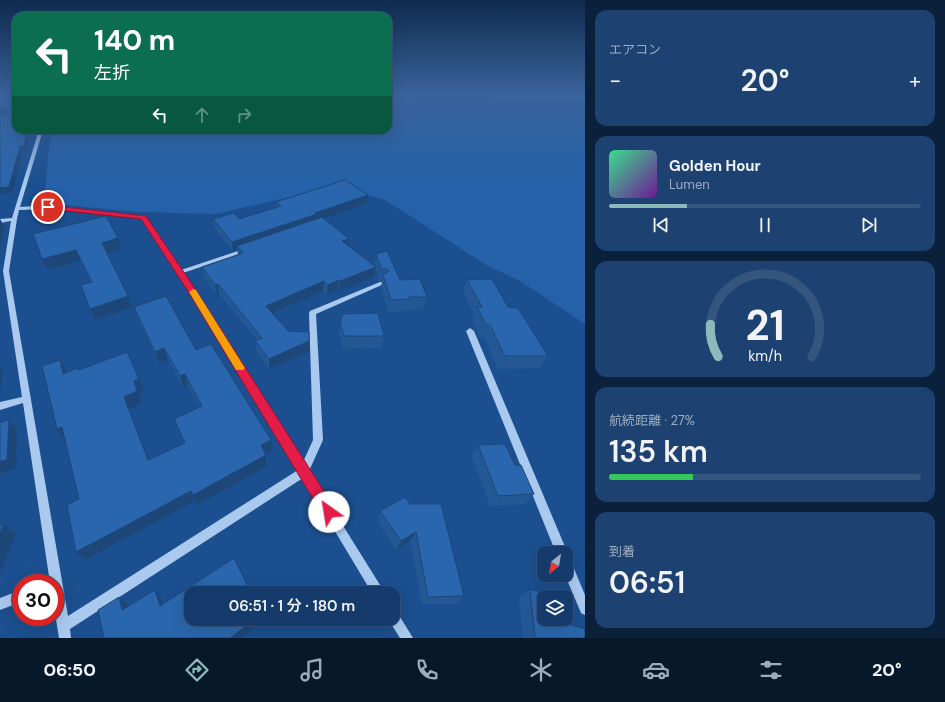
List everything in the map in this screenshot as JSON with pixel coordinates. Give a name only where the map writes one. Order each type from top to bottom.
[{"type":"street","points":[[40,134],[14,219],[6,271],[53,574]]},
{"type":"street","points":[[17,209],[48,207],[143,217],[180,272],[375,586]]},
{"type":"street","points":[[0,221],[14,219]]},
{"type":"street","points":[[180,272],[254,247]]},
{"type":"street","points":[[64,625],[304,472],[318,440],[312,313],[382,283]]},
{"type":"street","points":[[470,331],[559,546]]},
{"type":"street","points":[[0,406],[26,399]]},
{"type":"street","points":[[573,580],[585,609]]},
{"type":"street","points":[[0,604],[12,599]]},
{"type":"street","points":[[63,626],[65,638]]},
{"type":"street","points":[[399,626],[407,638]]},
{"type":"shaded area","points":[[392,124],[585,124],[585,324],[520,281],[488,266],[385,200],[334,187],[215,214],[137,212],[44,203],[49,147],[53,134],[392,134]]},
{"type":"building","points":[[0,124],[12,124],[12,134],[26,134],[24,146],[20,146],[9,187],[0,188]]},
{"type":"building","points":[[345,180],[368,195],[315,213],[317,214],[232,242],[213,219],[234,213],[239,219],[281,206],[276,202]]},
{"type":"building","points":[[106,216],[118,238],[102,243],[128,296],[90,309],[81,285],[92,282],[76,250],[42,259],[33,234]]},
{"type":"building","points":[[322,217],[349,239],[342,241],[376,267],[328,285],[324,281],[266,306],[288,331],[309,332],[309,341],[269,359],[255,341],[262,338],[218,284],[215,285],[202,267],[243,253],[237,246]]},
{"type":"building","points":[[387,251],[400,280],[420,279],[427,297],[409,297],[410,299],[391,300],[383,275],[389,271],[386,269],[381,269],[376,254]]},
{"type":"building","points":[[492,279],[508,307],[518,308],[548,356],[505,356],[490,325],[486,325],[477,307],[482,307],[467,280]]},
{"type":"building","points":[[166,296],[196,350],[211,344],[271,440],[261,445],[266,455],[193,495],[191,491],[76,552],[67,505],[79,499],[62,427],[57,429],[42,366],[60,360],[63,374],[78,368],[79,370],[127,352],[139,379],[134,381],[137,391],[124,397],[148,460],[185,443],[174,419],[202,406],[185,374],[180,376],[164,348],[155,352],[134,307]]},
{"type":"building","points":[[378,313],[384,336],[344,336],[340,322],[343,314]]},
{"type":"building","points":[[9,420],[7,459],[0,462],[0,422]]},
{"type":"building","points":[[505,444],[515,465],[521,465],[534,494],[498,496],[478,445]]},
{"type":"building","points":[[405,497],[410,504],[441,504],[464,596],[428,597],[416,532],[401,541],[380,511]]},
{"type":"building","points":[[4,524],[0,534],[0,525]]},
{"type":"building","points":[[234,558],[248,586],[191,586]]},
{"type":"building","points":[[530,589],[537,591],[537,626],[573,625],[585,629],[585,638],[535,638]]},
{"type":"building","points":[[155,590],[160,606],[184,590],[184,626],[246,626],[230,638],[104,638],[98,610],[119,597],[122,610]]},
{"type":"slow traffic","points":[[193,292],[240,368]]},
{"type":"route","points":[[48,207],[143,217],[193,292],[329,512]]}]
